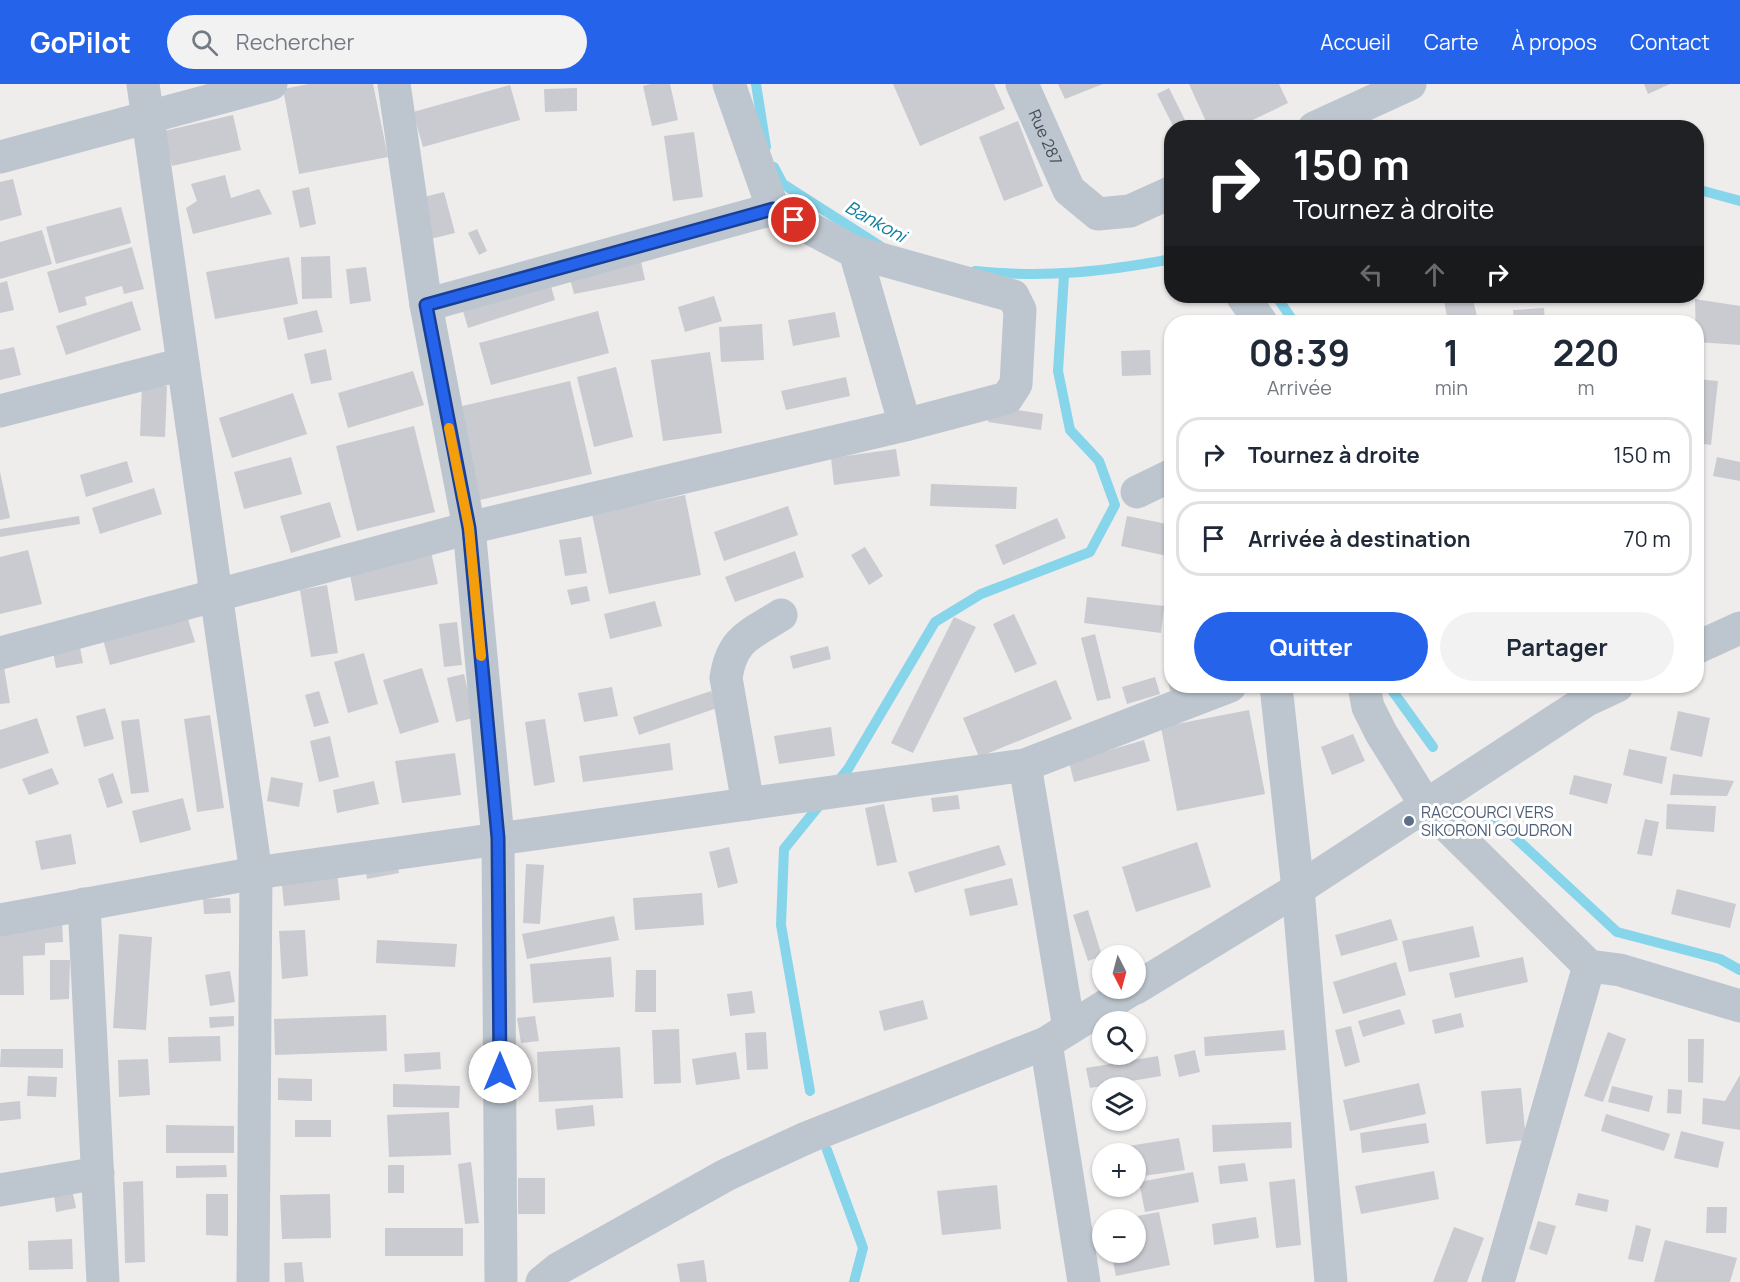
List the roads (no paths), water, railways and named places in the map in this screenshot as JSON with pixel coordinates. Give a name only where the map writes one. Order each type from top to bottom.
[{"type":"street","points":[[143,84],[256,873],[253,1282]]},
{"type":"street","points":[[0,157],[271,84]]},
{"type":"street","points":[[394,84],[426,305],[469,528],[498,838],[501,1282]]},
{"type":"street","points":[[0,652],[216,597],[469,528],[905,425],[1007,398],[1016,384],[1020,310],[1018,301],[1013,296],[855,252],[773,209],[729,84]]},
{"type":"street","name":"Rue 287","points":[[1022,84],[1069,190],[1098,214],[1130,211],[1164,196]]},
{"type":"street","points":[[1331,120],[1410,84]]},
{"type":"street","points":[[426,305],[773,209]]},
{"type":"street","points":[[855,252],[905,425]]},
{"type":"street","points":[[0,411],[183,364]]},
{"type":"street","points":[[1137,492],[1164,479]]},
{"type":"street","points":[[748,804],[726,678],[729,658],[738,643],[781,615]]},
{"type":"street","points":[[1704,644],[1740,628]]},
{"type":"street","points":[[0,920],[256,873],[1024,765],[1212,693]]},
{"type":"street","points":[[1277,693],[1298,889],[1331,1282]]},
{"type":"street","points":[[1365,693],[1368,707],[1381,734],[1425,804],[1589,966],[1620,970],[1740,1006]]},
{"type":"street","points":[[1146,981],[1298,889],[1586,693]]},
{"type":"street","points":[[1024,765],[1058,1035],[1084,1282]]},
{"type":"street","points":[[84,904],[103,1282]]},
{"type":"street","points":[[1498,1282],[1589,966]]},
{"type":"street","points":[[542,1282],[558,1269],[726,1175],[806,1137],[1058,1035],[1117,999]]},
{"type":"street","points":[[0,1190],[98,1173]]},
{"type":"waterway","name":"Bankoni","points":[[756,84],[766,147]]},
{"type":"waterway","name":"Bankoni","points":[[774,167],[783,184],[880,246]]},
{"type":"waterway","name":"Bankoni","points":[[1704,191],[1740,201]]},
{"type":"waterway","name":"Bankoni","points":[[975,271],[1050,274],[1164,260]]},
{"type":"waterway","points":[[835,785],[848,769],[935,622],[981,594],[1090,552],[1115,505],[1099,461],[1070,430],[1058,371],[1064,275]]},
{"type":"waterway","points":[[1281,303],[1289,315]]},
{"type":"waterway","points":[[1394,693],[1433,747]]},
{"type":"waterway","points":[[810,1091],[781,925],[784,849],[822,802]]},
{"type":"waterway","points":[[1484,816],[1507,830],[1617,932],[1720,959],[1740,970]]},
{"type":"waterway","points":[[827,1150],[863,1248],[854,1282]]},
{"type":"place","name":"RACCOURCI VERS SIKORONI GOUDRON","points":[[1409,821]]}]
